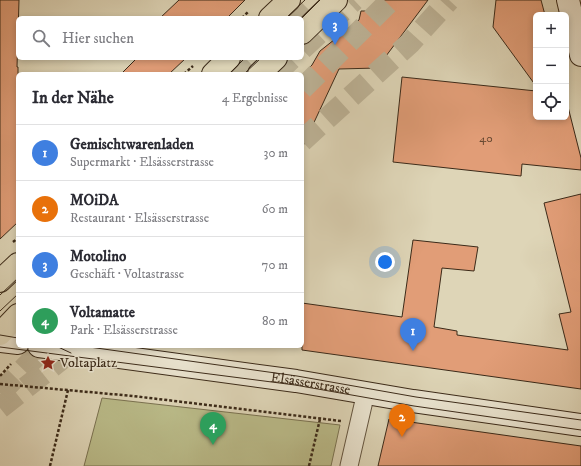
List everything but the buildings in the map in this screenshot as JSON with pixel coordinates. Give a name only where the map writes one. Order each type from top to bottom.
[{"type":"main road","points":[[272,16],[289,0]]},
{"type":"main road","points":[[304,31],[336,0]]},
{"type":"main road","points":[[568,0],[581,55]]},
{"type":"main road","points":[[215,72],[227,60]]},
{"type":"main road","points":[[261,72],[274,60]]},
{"type":"main road","points":[[0,281],[16,266]]},
{"type":"main road","points":[[0,334],[16,317]]},
{"type":"main road","points":[[0,341],[16,343]]},
{"type":"main road","name":"Elsässerstrasse","points":[[54,348],[296,380],[413,401],[581,425]]},
{"type":"street","points":[[349,466],[366,392]]},
{"type":"path","points":[[0,384],[133,396],[359,423]]},
{"type":"path","points":[[50,466],[68,390]]},
{"type":"path","points":[[309,466],[320,419]]},
{"type":"green space","points":[[102,398],[340,425],[331,466],[84,466]]},
{"type":"tunnel","points":[[288,16],[304,0]]},
{"type":"tunnel","points":[[304,47],[354,0]]},
{"type":"tunnel","points":[[304,87],[391,0]]},
{"type":"tunnel","points":[[304,139],[410,43],[449,0]]},
{"type":"tunnel","points":[[232,72],[244,60]]},
{"type":"tunnel","points":[[277,72],[290,60]]},
{"type":"tunnel","points":[[0,393],[44,348]]},
{"type":"tunnel","points":[[0,408],[75,348]]},
{"type":"tram line","points":[[288,16],[305,0]]},
{"type":"tram line","points":[[304,16],[320,0]]},
{"type":"tram line","points":[[231,72],[243,60]]},
{"type":"tram line","points":[[246,72],[259,60]]},
{"type":"tram line","points":[[0,295],[16,280]]},
{"type":"tram line","points":[[0,311],[16,296]]},
{"type":"tram line","points":[[0,335],[16,338]]},
{"type":"tram line","points":[[0,347],[295,385],[414,406],[581,430]]},
{"type":"tram line","points":[[60,348],[71,353]]},
{"type":"tram line","points":[[96,348],[297,376],[416,397],[581,420]]},
{"type":"place","name":"Motolino","points":[[335,45]]},
{"type":"place","name":"Gemischtwarenladen","points":[[413,351]]},
{"type":"place","name":"Voltaplatz","points":[[48,363]]},
{"type":"place","name":"MOiDA","points":[[402,437]]},
{"type":"place","name":"Voltamatte","points":[[213,445]]}]
